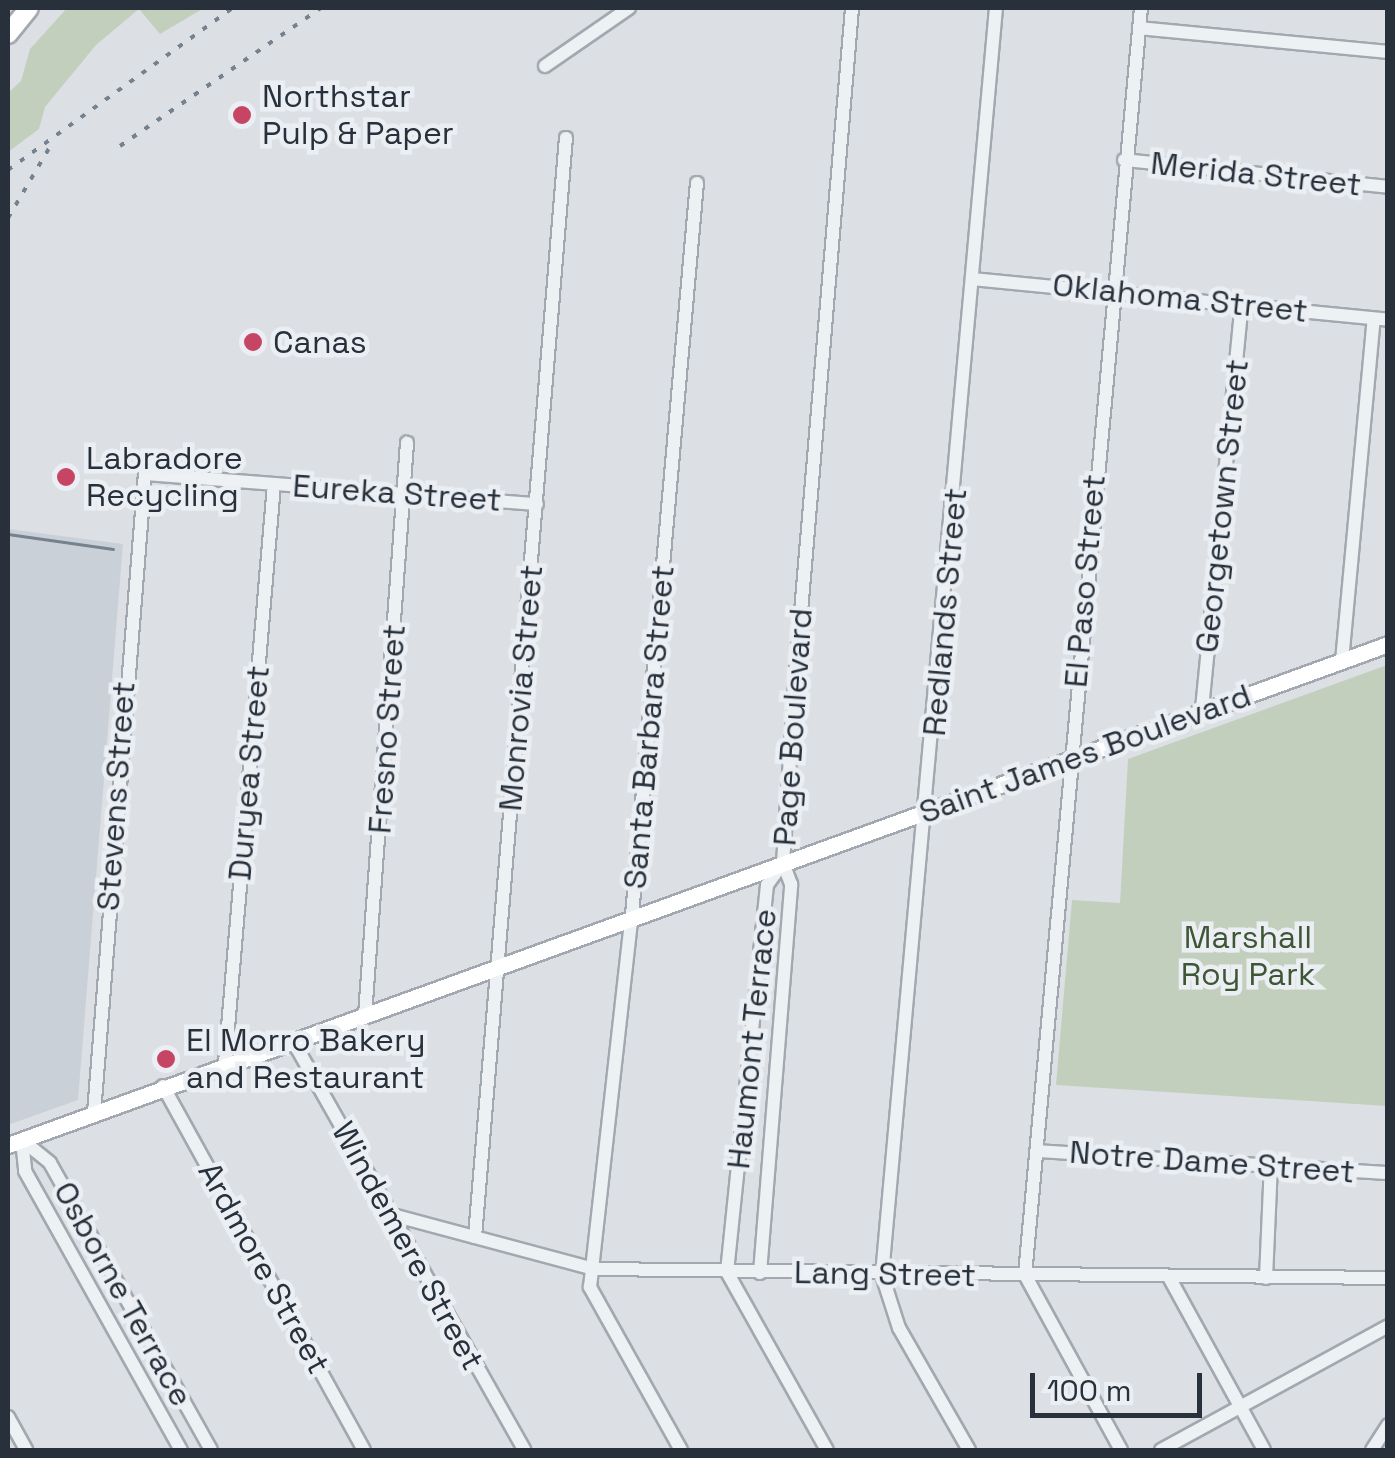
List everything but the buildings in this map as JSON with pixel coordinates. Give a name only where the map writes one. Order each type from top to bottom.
[{"type":"highway","points":[[8,34],[29,8]]},
{"type":"main road","name":"Saint James Boulevard","points":[[782,863],[1388,644]]},
{"type":"main road","name":"Page Boulevard","points":[[14,1142],[782,863]]},
{"type":"street","points":[[545,66],[630,8]]},
{"type":"street","name":"Page Boulevard","points":[[782,863],[852,8]]},
{"type":"street","name":"Redlands Street","points":[[882,1275],[928,813],[996,8]]},
{"type":"street","name":"El Paso Street","points":[[1025,1275],[1112,288],[1141,8]]},
{"type":"street","points":[[1139,28],[1388,52]]},
{"type":"street","name":"Monrovia Street","points":[[475,1237],[566,138]]},
{"type":"street","name":"Merida Street","points":[[1124,160],[1388,188]]},
{"type":"street","name":"Santa Barbara Street","points":[[681,1450],[594,1300],[594,1269],[632,916],[697,184]]},
{"type":"street","name":"Oklahoma Street","points":[[972,279],[1112,288],[1381,319]]},
{"type":"street","name":"Georgetown Street","points":[[1202,709],[1242,304]]},
{"type":"street","points":[[1342,660],[1381,319]]},
{"type":"street","name":"Fresno Street","points":[[365,1014],[407,443]]},
{"type":"street","name":"Eureka Street","points":[[142,480],[158,472],[537,504]]},
{"type":"street","name":"Stevens Street","points":[[94,1112],[142,480]]},
{"type":"street","name":"Duryea Street","points":[[225,1063],[274,484]]},
{"type":"street","name":"Haumont Terrace","points":[[727,1272],[767,885],[782,863]]},
{"type":"street","name":"Haumont Terrace","points":[[760,1273],[791,884],[782,863]]},
{"type":"street","name":"Windemere Street","points":[[294,1041],[524,1450]]},
{"type":"street","name":"Ardmore Street","points":[[163,1086],[364,1450]]},
{"type":"street","points":[[749,1087],[774,1088]]},
{"type":"street","name":"Osborne Terrace","points":[[14,1142],[50,1163],[211,1450]]},
{"type":"street","name":"Osborne Terrace","points":[[14,1142],[25,1171],[181,1450]]},
{"type":"street","name":"Notre Dame Street","points":[[1037,1151],[1388,1173]]},
{"type":"street","points":[[1266,1278],[1271,1165]]},
{"type":"street","name":"Lang Street","points":[[389,1214],[594,1269],[1388,1278]]},
{"type":"street","points":[[64,1242],[86,1231]]},
{"type":"street","points":[[727,1272],[827,1450]]},
{"type":"street","points":[[882,1275],[899,1328],[970,1450]]},
{"type":"street","points":[[1025,1275],[1121,1450]]},
{"type":"street","points":[[1169,1277],[1264,1450]]},
{"type":"street","points":[[1161,1450],[1388,1326]]},
{"type":"street","points":[[131,1361],[154,1350]]},
{"type":"street","points":[[148,1391],[171,1380]]},
{"type":"street","points":[[8,1416],[26,1450]]},
{"type":"street","points":[[1372,1450],[1388,1424]]},
{"type":"shaded area","points":[[8,529],[123,544],[78,1100],[8,1125]]},
{"type":"green space","points":[[67,8],[204,8],[160,34],[139,9],[96,45],[45,107],[39,129],[8,152],[8,93],[21,81],[30,49]]},
{"type":"green space","name":"Marshall Roy Park","points":[[1387,665],[1387,1106],[1056,1085],[1072,900],[1120,903],[1128,759]]},
{"type":"tram line","points":[[8,534],[113,549]]},
{"type":"railway","points":[[8,170],[233,8]]},
{"type":"railway","points":[[120,146],[321,8]]},
{"type":"railway","points":[[8,218],[51,145]]},
{"type":"place","name":"Northstar Pulp & Paper","points":[[242,115]]},
{"type":"place","name":"Canas","points":[[253,342]]},
{"type":"place","name":"Labradore Recycling","points":[[66,477]]},
{"type":"place","name":"El Morro Bakery and Restaurant","points":[[166,1059]]}]
